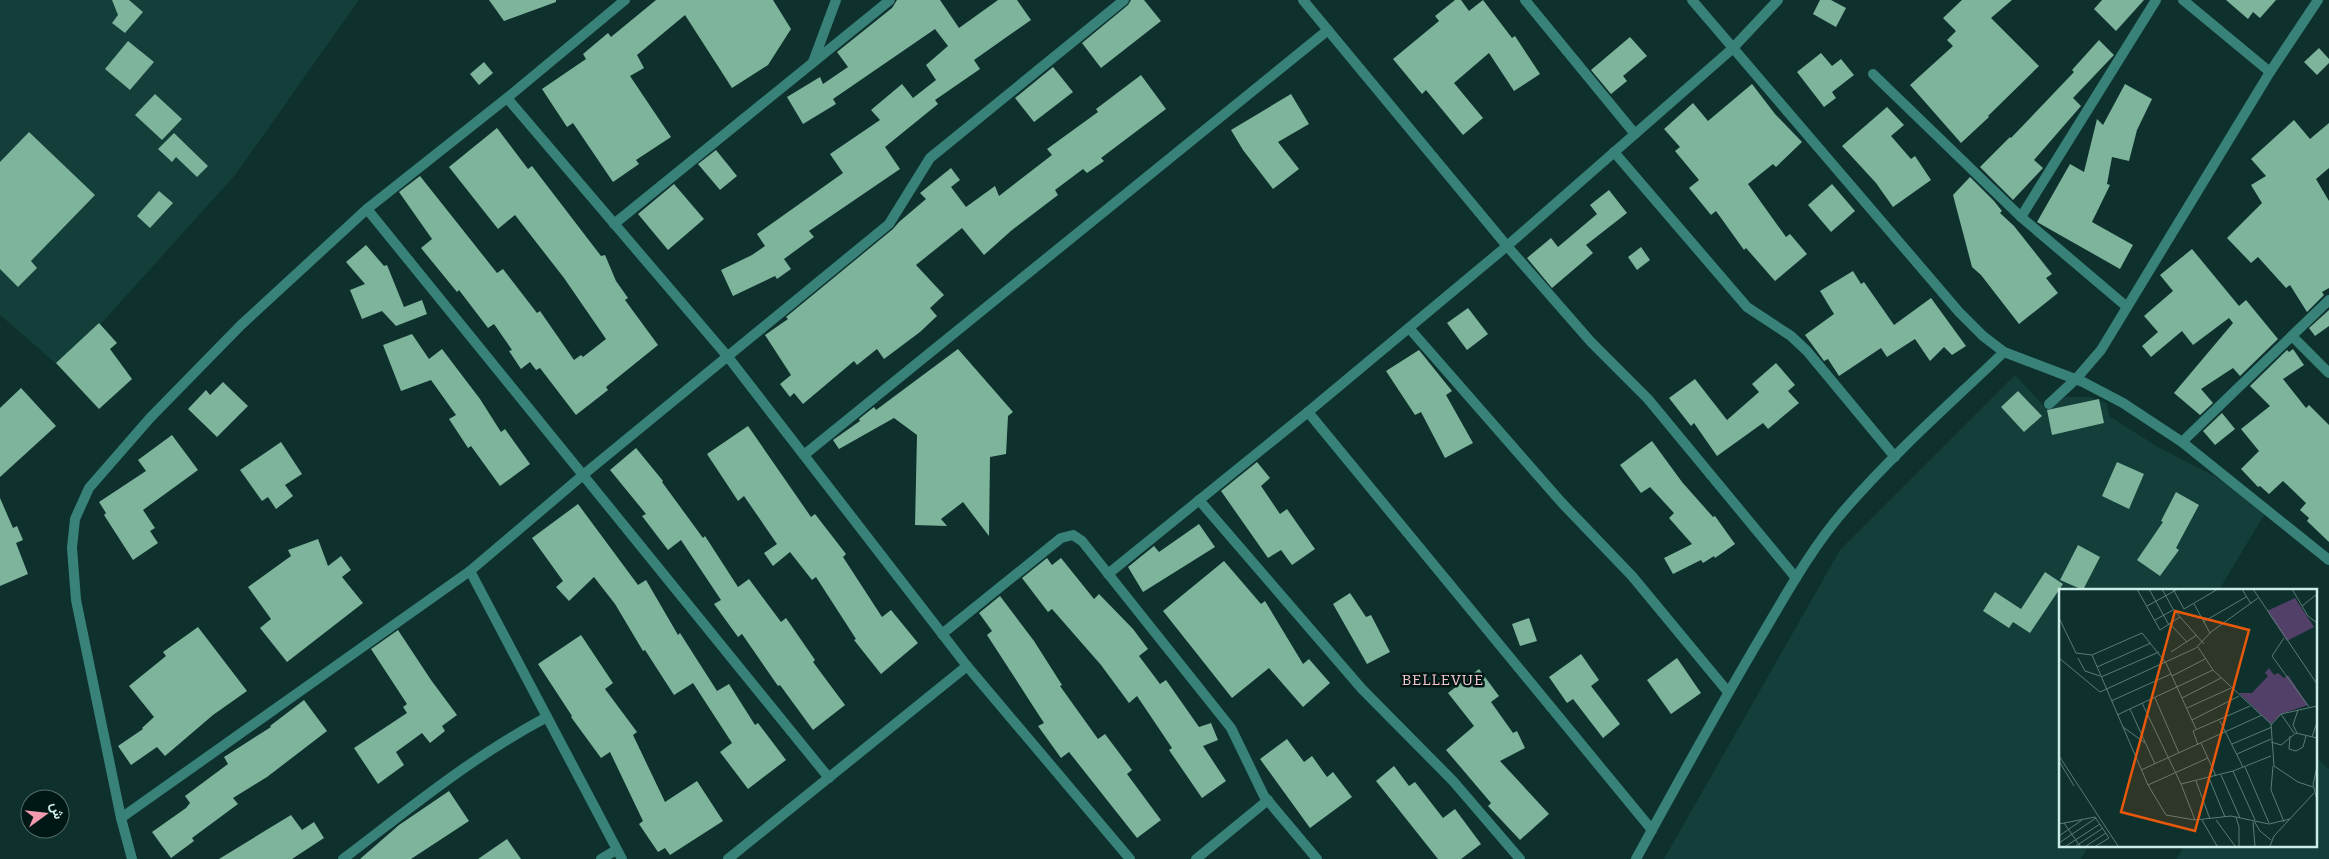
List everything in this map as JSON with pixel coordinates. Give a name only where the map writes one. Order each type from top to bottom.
[{"type":"street","points":[[132,859],[121,818],[76,600],[72,548],[75,519],[89,488],[150,418],[241,324],[367,209],[507,98],[625,0]]},
{"type":"street","points":[[812,63],[836,0]]},
{"type":"street","points":[[614,224],[890,0]]},
{"type":"street","points":[[121,818],[470,571],[583,475],[889,224],[930,158],[1124,0]]},
{"type":"street","points":[[1303,0],[1507,246],[1591,342],[1648,399],[1796,578]]},
{"type":"street","points":[[1525,0],[1635,134]]},
{"type":"street","points":[[1692,0],[1959,312],[1983,336],[2004,352],[2076,380],[2122,403],[2182,442],[2329,560]]},
{"type":"street","points":[[1108,574],[1308,412],[1507,246],[1732,49],[1778,0]]},
{"type":"street","points":[[2021,218],[2156,0]]},
{"type":"street","points":[[2183,0],[2270,72]]},
{"type":"street","points":[[2049,404],[2076,380],[2101,350],[2270,72],[2318,0]]},
{"type":"street","points":[[804,455],[1328,30]]},
{"type":"street","points":[[1874,74],[2021,218],[2127,307]]},
{"type":"street","points":[[507,98],[728,357],[967,666],[1130,859]]},
{"type":"street","points":[[1614,152],[1747,307],[1791,336],[1807,351],[1895,457]]},
{"type":"street","points":[[367,209],[829,778]]},
{"type":"street","points":[[2182,442],[2329,300]]},
{"type":"street","points":[[1409,328],[1562,503],[1632,576],[1728,692]]},
{"type":"street","points":[[2292,336],[2329,372]]},
{"type":"street","points":[[1636,859],[1728,692],[1796,578],[1848,506],[1895,457],[2004,352]]},
{"type":"street","points":[[1308,412],[1652,830]]},
{"type":"street","points":[[1199,500],[1362,689],[1453,781],[1520,859]]},
{"type":"street","points":[[942,634],[1061,538],[1073,535],[1082,542],[1231,728],[1268,800],[1317,859]]},
{"type":"street","points":[[470,571],[619,854],[601,859]]},
{"type":"street","points":[[728,859],[967,666]]},
{"type":"street","points":[[343,859],[457,772],[508,738],[547,717]]},
{"type":"street","points":[[1196,859],[1268,800]]},
{"type":"shaded area","points":[[0,0],[359,0],[235,175],[61,368],[0,315]]},
{"type":"shaded area","points":[[2015,375],[2044,406],[2065,397],[2090,397],[2107,403],[2109,416],[2158,447],[2270,505],[2220,589],[2059,589],[2059,846],[2088,846],[2081,859],[1664,859],[1840,550]]},
{"type":"shaded area","points":[[2316,757],[2329,769],[2329,859],[2176,859],[2184,846],[2316,846]]},
{"type":"building","points":[[112,0],[129,0],[143,12],[125,33],[112,23],[118,15]]},
{"type":"building","points":[[489,0],[556,0],[556,2],[504,21]]},
{"type":"building","points":[[656,0],[773,0],[791,29],[768,65],[732,88],[685,15],[637,55],[644,68],[630,76],[671,137],[636,160],[639,164],[613,182],[573,123],[567,127],[542,89],[586,59],[583,54],[608,33],[611,37]]},
{"type":"building","points":[[897,0],[940,0],[959,28],[998,0],[1017,0],[1031,20],[974,60],[980,69],[935,100],[938,104],[885,147],[900,169],[809,231],[814,237],[784,259],[791,269],[777,279],[775,276],[733,296],[721,270],[752,255],[765,246],[757,234],[843,173],[830,154],[880,120],[871,110],[902,84],[913,98],[936,80],[926,65],[948,46],[935,29],[833,99],[836,104],[803,124],[787,97],[820,77],[823,84],[848,67],[837,52],[892,8]]},
{"type":"building","points":[[1131,0],[1144,0],[1161,21],[1101,68],[1082,43],[1128,5]]},
{"type":"building","points":[[1455,0],[1461,0],[1469,11],[1483,0],[1512,38],[1515,36],[1540,74],[1514,91],[1489,53],[1454,83],[1483,118],[1463,135],[1426,90],[1422,94],[1393,59],[1439,21],[1435,16]]},
{"type":"building","points":[[1820,0],[1831,0],[1846,8],[1836,27],[1813,14]]},
{"type":"building","points":[[1962,0],[2012,0],[1991,18],[2039,66],[1961,143],[1910,85],[1953,46],[1947,40],[1956,31],[1943,18]]},
{"type":"building","points":[[2102,0],[2144,0],[2116,31],[2094,9]]},
{"type":"building","points":[[2226,0],[2276,0],[2260,18],[2253,12],[2248,19]]},
{"type":"building","points":[[1630,37],[1647,56],[1623,76],[1627,81],[1611,94],[1591,70]]},
{"type":"building","points":[[2099,40],[2114,55],[2073,98],[2081,106],[2034,160],[2043,168],[2013,200],[1980,167],[2011,138],[2074,72],[2072,70]]},
{"type":"building","points":[[128,41],[154,62],[130,90],[105,69]]},
{"type":"building","points":[[2319,48],[2329,59],[2329,63],[2317,75],[2304,62]]},
{"type":"building","points":[[1821,53],[1832,66],[1841,59],[1854,75],[1832,92],[1836,98],[1824,107],[1797,72]]},
{"type":"building","points":[[484,62],[493,73],[479,85],[470,74]]},
{"type":"building","points":[[1053,67],[1073,92],[1034,122],[1015,98]]},
{"type":"building","points":[[1141,75],[1166,109],[1101,158],[1104,161],[1087,173],[1083,169],[1055,190],[1058,195],[1012,230],[984,255],[962,228],[916,265],[944,295],[930,308],[937,316],[920,332],[884,359],[877,349],[857,365],[854,361],[803,404],[794,393],[790,397],[780,384],[791,375],[765,335],[788,319],[786,317],[893,229],[926,199],[920,193],[951,168],[960,180],[951,187],[966,207],[995,186],[999,196],[1052,155],[1047,149],[1098,112],[1096,109]]},
{"type":"building","points":[[1752,84],[1775,114],[1802,142],[1776,167],[1773,164],[1748,184],[1786,237],[1790,234],[1807,254],[1775,281],[1746,248],[1744,250],[1716,211],[1711,215],[1689,188],[1699,180],[1675,151],[1680,147],[1664,129],[1693,103],[1708,121]]},
{"type":"building","points":[[2125,84],[2152,99],[2137,130],[2129,161],[2112,157],[2107,184],[2110,185],[2092,222],[2133,245],[2120,269],[2037,222],[2070,164],[2084,172],[2097,119],[2103,125]]},
{"type":"building","points":[[155,94],[182,119],[162,140],[135,115]]},
{"type":"building","points":[[1291,94],[1309,124],[1278,142],[1299,169],[1273,189],[1243,150],[1231,130]]},
{"type":"building","points":[[1887,107],[1904,125],[1891,136],[1911,159],[1915,156],[1931,180],[1893,207],[1876,183],[1842,146]]},
{"type":"building","points":[[2294,120],[2310,139],[2329,123],[2329,168],[2316,179],[2329,201],[2329,288],[2322,292],[2324,295],[2307,312],[2290,285],[2286,288],[2258,257],[2251,263],[2227,238],[2262,203],[2251,185],[2266,176],[2251,159]]},
{"type":"building","points":[[497,128],[528,169],[532,166],[601,256],[605,255],[616,281],[628,298],[625,300],[658,345],[606,387],[608,390],[576,415],[540,368],[536,370],[530,362],[521,369],[509,351],[512,350],[494,324],[488,328],[459,290],[457,292],[421,248],[432,239],[399,192],[420,176],[497,273],[503,269],[537,313],[540,311],[574,360],[581,355],[583,357],[606,339],[564,278],[515,215],[498,229],[449,167]]},
{"type":"building","points":[[29,132],[95,195],[31,261],[37,268],[18,287],[0,269],[0,162]]},
{"type":"building","points":[[174,133],[208,166],[197,177],[176,157],[172,162],[158,149]]},
{"type":"building","points":[[716,150],[737,176],[720,190],[698,164]]},
{"type":"building","points":[[1970,177],[1994,201],[2002,211],[2000,213],[2014,226],[2052,274],[2046,278],[2058,293],[2019,324],[1981,275],[1972,267],[1953,195]]},
{"type":"building","points":[[674,184],[704,219],[668,250],[638,214]]},
{"type":"building","points":[[1832,184],[1855,211],[1831,232],[1808,205]]},
{"type":"building","points":[[1609,190],[1627,213],[1586,245],[1593,253],[1552,288],[1527,258],[1551,238],[1558,247],[1597,214],[1590,205]]},
{"type":"building","points":[[159,191],[173,203],[150,228],[137,216]]},
{"type":"building","points":[[366,245],[384,266],[387,265],[404,307],[422,300],[427,314],[396,326],[382,311],[362,319],[350,290],[365,284],[346,262]]},
{"type":"building","points":[[1641,247],[1650,260],[1637,270],[1628,257]]},
{"type":"building","points":[[2192,249],[2239,306],[2246,300],[2278,339],[2240,376],[2233,368],[2201,389],[2213,403],[2200,415],[2174,393],[2233,323],[2229,318],[2193,345],[2182,331],[2151,357],[2142,346],[2158,332],[2144,316],[2173,291],[2160,275]]},
{"type":"building","points":[[1853,271],[1861,284],[1864,282],[1894,325],[1931,298],[1966,346],[1952,355],[1944,347],[1930,361],[1915,339],[1887,357],[1881,348],[1839,376],[1828,359],[1824,361],[1805,335],[1834,314],[1820,291]]},
{"type":"building","points":[[1468,308],[1488,334],[1467,350],[1447,323]]},
{"type":"building","points":[[2329,310],[2329,326],[2315,336],[2309,328]]},
{"type":"building","points":[[99,323],[117,343],[110,349],[132,379],[99,409],[56,363]]},
{"type":"building","points":[[412,334],[429,359],[442,349],[480,399],[501,432],[505,429],[530,464],[500,486],[471,446],[468,448],[449,419],[456,415],[431,380],[401,391],[383,345]]},
{"type":"building","points":[[958,349],[1013,412],[1008,416],[1006,454],[990,457],[989,536],[963,502],[941,519],[947,526],[915,525],[917,435],[894,418],[839,449],[833,440],[860,421],[859,419],[874,407],[876,410]]},
{"type":"building","points":[[2293,349],[2304,365],[2283,379],[2306,408],[2309,405],[2329,425],[2329,542],[2307,521],[2309,518],[2300,510],[2306,503],[2283,481],[2269,494],[2260,486],[2258,487],[2241,469],[2259,451],[2241,429],[2270,406],[2250,386],[2287,350],[2289,352]]},
{"type":"building","points":[[1419,350],[1452,391],[1446,395],[1473,443],[1445,458],[1421,412],[1415,415],[1386,371]]},
{"type":"building","points":[[1776,363],[1795,385],[1788,391],[1799,403],[1768,429],[1763,423],[1717,456],[1694,423],[1691,426],[1669,398],[1695,379],[1727,420],[1759,392],[1752,384]]},
{"type":"building","points":[[223,382],[248,406],[217,437],[188,409],[206,390],[210,395]]},
{"type":"building","points":[[21,388],[56,426],[0,477],[0,408]]},
{"type":"building","points":[[2018,391],[2042,416],[2024,432],[2001,407]]},
{"type":"building","points":[[2099,399],[2104,423],[2052,435],[2047,410]]},
{"type":"building","points":[[2222,413],[2235,429],[2215,445],[2203,431]]},
{"type":"building","points":[[748,426],[811,517],[815,514],[846,554],[843,557],[882,617],[891,610],[918,643],[881,674],[854,640],[856,639],[816,577],[812,580],[790,552],[773,566],[764,553],[777,544],[744,496],[738,501],[707,454]]},
{"type":"building","points":[[172,435],[198,470],[143,510],[155,528],[150,531],[158,543],[133,560],[104,515],[106,513],[99,502],[146,471],[138,460]]},
{"type":"building","points":[[1652,441],[1682,482],[1713,517],[1715,516],[1735,544],[1715,558],[1714,556],[1703,563],[1701,560],[1673,574],[1664,558],[1692,544],[1669,518],[1674,513],[1650,487],[1641,493],[1620,465]]},
{"type":"building","points":[[281,442],[302,474],[285,485],[293,496],[276,509],[268,497],[262,501],[240,470]]},
{"type":"building","points":[[636,448],[663,481],[703,538],[705,536],[738,587],[749,579],[781,622],[786,618],[815,660],[813,662],[845,705],[813,730],[780,685],[778,686],[742,634],[738,637],[714,604],[721,600],[681,540],[668,550],[642,516],[646,514],[610,470]]},
{"type":"building","points":[[1257,462],[1270,478],[1261,486],[1280,514],[1287,509],[1315,549],[1292,565],[1281,550],[1268,558],[1221,491]]},
{"type":"building","points":[[2117,462],[2144,474],[2129,509],[2102,496]]},
{"type":"building","points":[[2176,492],[2199,505],[2176,548],[2179,550],[2160,576],[2137,560],[2163,522],[2161,521]]},
{"type":"building","points":[[0,498],[13,528],[17,526],[23,540],[16,543],[28,574],[0,586]]},
{"type":"building","points":[[578,504],[638,585],[646,580],[678,635],[680,633],[717,691],[729,684],[755,725],[758,723],[786,760],[748,789],[720,752],[732,743],[693,683],[674,695],[645,650],[643,651],[615,604],[594,577],[569,601],[556,587],[563,581],[532,538]]},
{"type":"building","points":[[1199,524],[1215,547],[1143,592],[1128,567],[1154,546],[1159,552]]},
{"type":"building","points":[[318,539],[328,566],[341,556],[351,570],[342,577],[363,603],[287,662],[260,628],[271,619],[248,587],[291,556],[288,550]]},
{"type":"building","points":[[2078,545],[2100,557],[2084,589],[2060,580]]},
{"type":"building","points":[[1047,558],[1052,565],[1061,558],[1094,599],[1099,594],[1133,629],[1148,649],[1139,656],[1160,684],[1166,680],[1199,727],[1211,723],[1218,740],[1203,746],[1226,781],[1202,798],[1169,750],[1172,748],[1137,696],[1129,703],[1101,665],[1052,609],[1048,612],[1022,578]]},
{"type":"building","points":[[1224,561],[1261,604],[1265,601],[1303,664],[1309,659],[1330,683],[1303,707],[1269,668],[1232,698],[1163,611]]},
{"type":"building","points":[[2045,572],[2063,584],[2030,633],[2013,622],[2009,628],[1983,611],[1995,592],[2021,609]]},
{"type":"building","points":[[1350,593],[1366,617],[1371,615],[1390,652],[1367,664],[1333,604]]},
{"type":"building","points":[[1000,596],[1034,641],[1062,685],[1060,686],[1098,739],[1105,734],[1132,770],[1127,774],[1161,820],[1137,838],[1069,752],[1061,758],[1038,726],[1044,723],[987,635],[992,631],[979,613]]},
{"type":"building","points":[[1529,618],[1537,641],[1520,646],[1512,624]]},
{"type":"building","points":[[198,627],[247,691],[213,715],[165,756],[157,747],[131,765],[118,746],[143,729],[154,717],[129,686],[166,656],[163,652]]},
{"type":"building","points":[[398,630],[457,715],[442,726],[445,731],[430,743],[422,733],[396,752],[404,765],[378,784],[354,748],[407,713],[403,707],[407,704],[371,649]]},
{"type":"building","points":[[581,635],[613,683],[605,689],[637,732],[633,735],[665,802],[697,781],[723,821],[670,855],[665,848],[658,852],[639,824],[643,821],[610,752],[601,758],[571,717],[538,664]]},
{"type":"building","points":[[1581,654],[1599,680],[1591,686],[1620,724],[1603,738],[1573,699],[1567,703],[1549,677]]},
{"type":"building","points":[[1677,658],[1701,693],[1671,714],[1647,680]]},
{"type":"building","points":[[1479,669],[1499,696],[1491,702],[1513,733],[1517,731],[1525,748],[1500,761],[1549,814],[1520,840],[1488,806],[1491,803],[1446,750],[1474,726],[1448,693]]},
{"type":"building","points":[[304,700],[327,731],[267,777],[233,798],[238,804],[192,838],[194,841],[171,858],[152,832],[186,808],[190,803],[185,796],[228,764],[224,757],[271,727]]},
{"type":"building","points":[[1287,739],[1304,762],[1312,756],[1327,777],[1333,772],[1352,797],[1310,828],[1260,759]]},
{"type":"building","points":[[1394,766],[1409,786],[1415,782],[1443,818],[1455,809],[1481,844],[1461,859],[1438,859],[1376,781]]},
{"type":"building","points":[[449,791],[469,821],[411,859],[360,859],[399,825]]},
{"type":"building","points":[[291,815],[302,830],[314,822],[324,838],[292,859],[219,859]]},
{"type":"building","points":[[507,839],[521,859],[478,859]]},
{"type":"district","name":"BELLEVUE","points":[[1443,680]]}]
